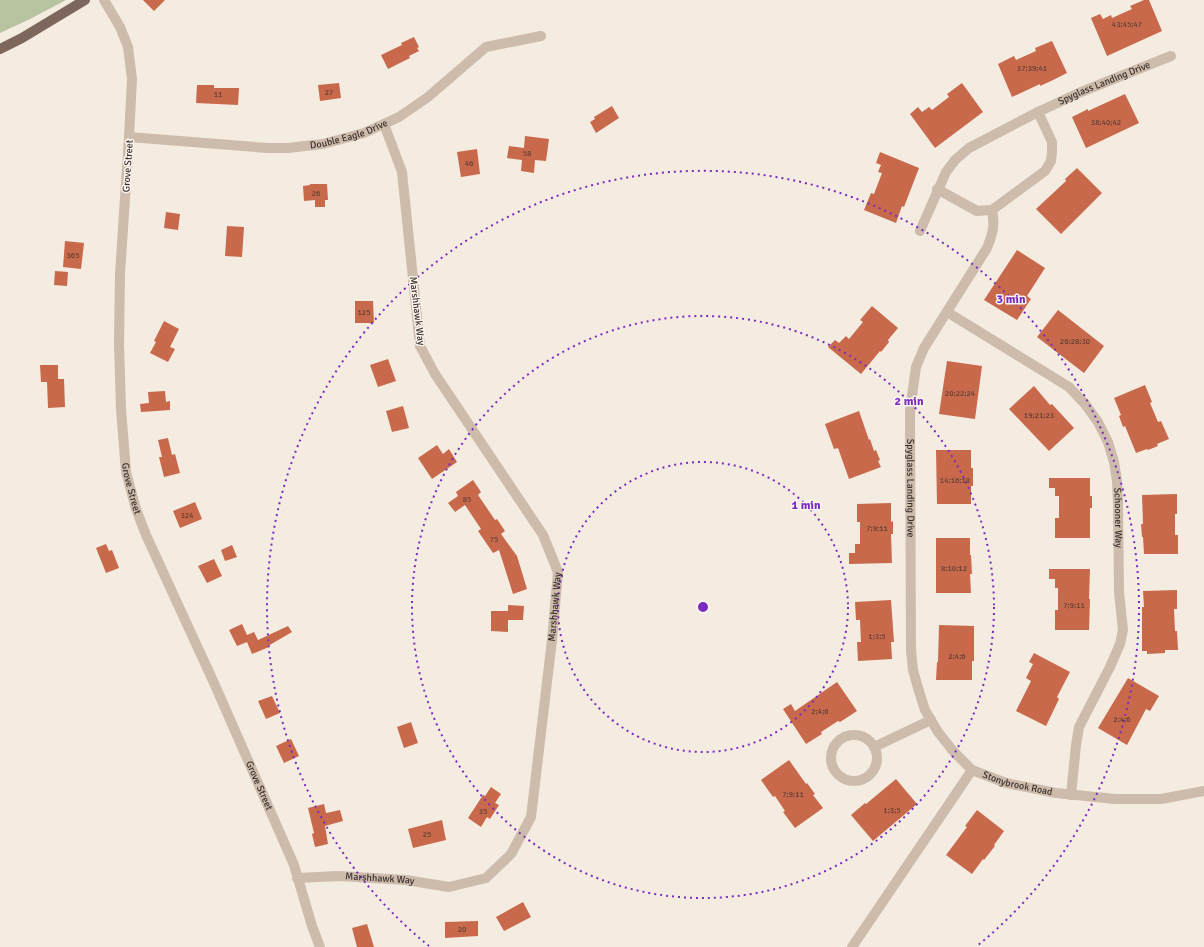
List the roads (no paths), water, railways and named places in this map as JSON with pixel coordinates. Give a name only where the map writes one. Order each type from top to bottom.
[{"type":"main road","points":[[0,49],[22,38],[85,0]]},
{"type":"street","name":"Grove Street","points":[[104,0],[120,26],[128,47],[132,79],[130,138],[120,274],[119,344],[121,409],[126,472],[136,509],[146,535],[214,683],[294,865],[312,926],[320,947]]},
{"type":"street","name":"Double Eagle Drive","points":[[130,138],[236,146],[288,148],[324,144],[364,133],[399,117],[428,97],[486,47],[541,36]]},
{"type":"street","name":"Spyglass Landing Drive","points":[[920,231],[937,189],[946,172],[955,160],[969,148],[1038,112],[1081,92],[1171,56]]},
{"type":"street","points":[[937,189],[977,211],[992,210],[1045,171],[1051,161],[1052,142],[1038,112]]},
{"type":"street","name":"Marshhawk Way","points":[[297,878],[339,876],[406,880],[449,887],[486,878],[511,854],[531,817],[552,640],[558,572],[543,535],[435,374],[420,346],[402,172],[384,124]]},
{"type":"street","name":"Spyglass Landing Drive","points":[[972,770],[953,751],[938,732],[925,710],[913,670],[911,650],[910,410],[916,367],[924,348],[987,248],[992,234],[994,221],[992,210]]},
{"type":"street","name":"Schooner Way","points":[[947,312],[1068,387],[1085,404],[1098,422],[1108,442],[1114,462],[1117,481],[1119,592],[1123,630],[1120,644],[1110,667],[1080,727],[1076,745],[1071,795]]},
{"type":"street","points":[[874,747],[931,720]]},
{"type":"street","points":[[853,735],[860,736],[872,743],[874,747],[877,758],[876,766],[872,773],[866,778],[858,781],[850,781],[843,778],[833,767],[831,760],[835,746],[839,741],[846,737],[853,735]]},
{"type":"street","name":"Stonybrook Road","points":[[852,947],[972,770],[1006,783],[1056,793],[1115,799],[1161,799],[1204,791]]}]
